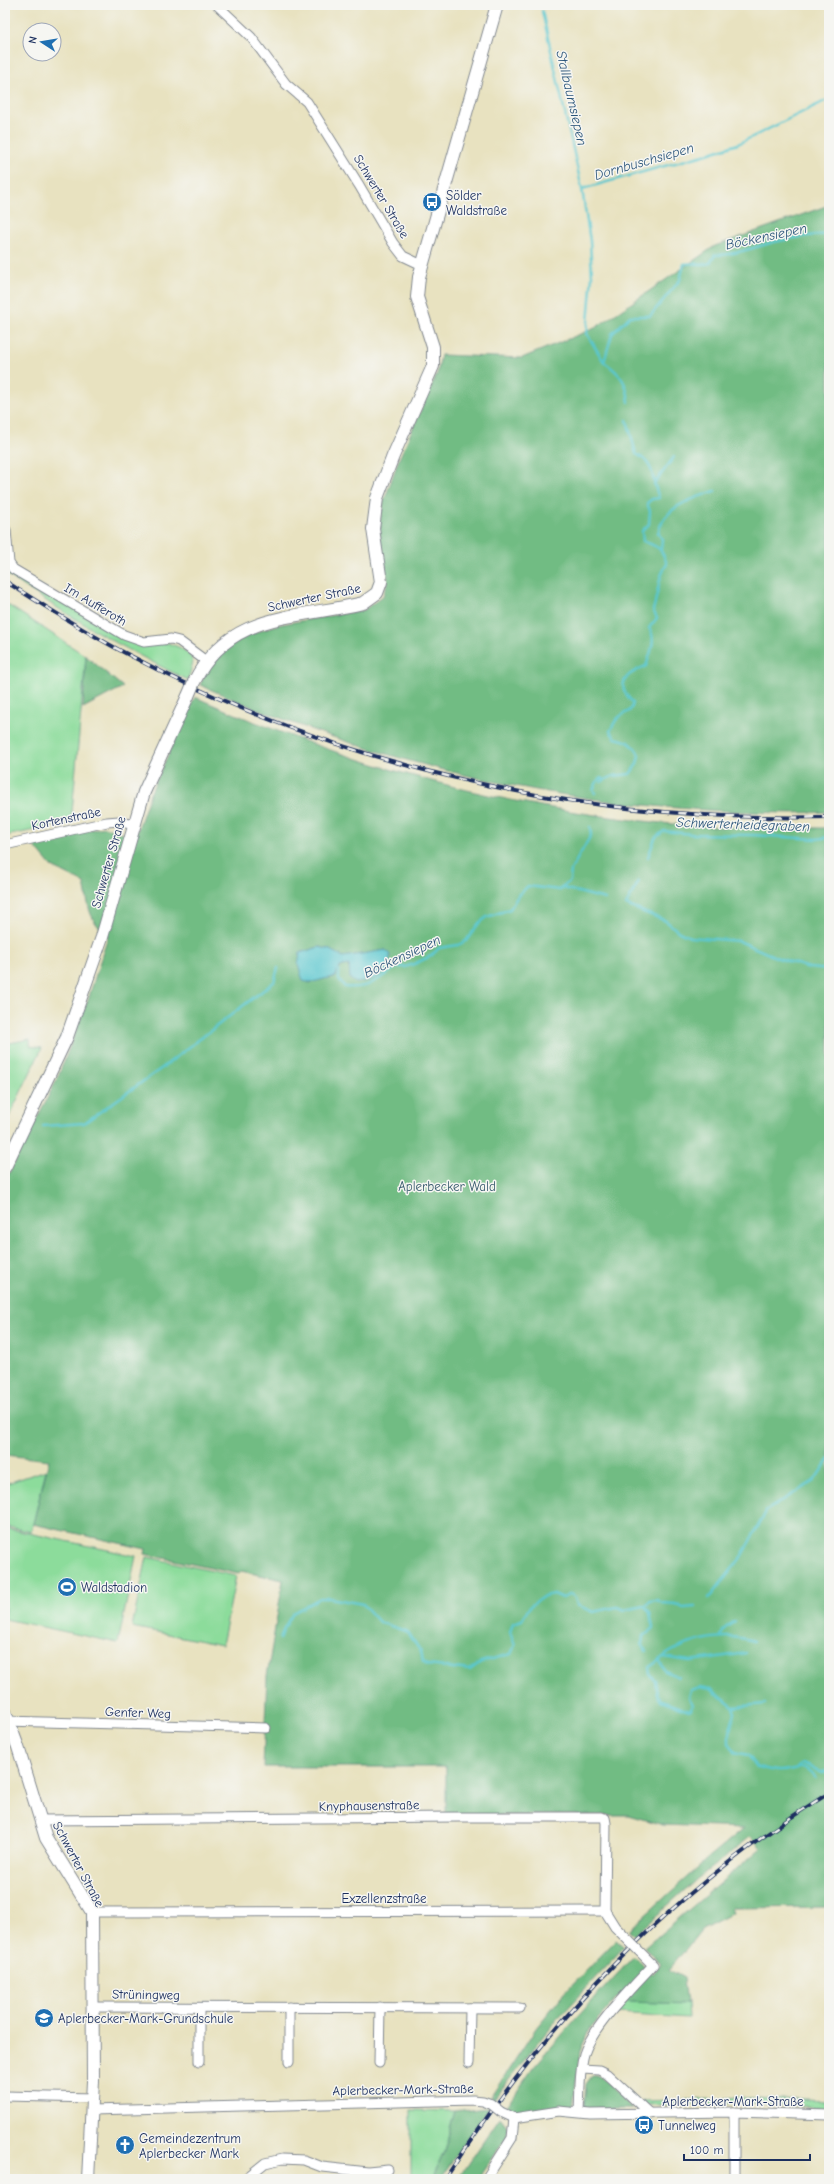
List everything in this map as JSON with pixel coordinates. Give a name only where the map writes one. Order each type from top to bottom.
[{"type":"street","name":"Schwerter Straße","points":[[5,1167],[67,1037],[102,937],[133,825],[153,768],[194,682],[206,661],[225,641],[249,627],[363,603],[377,593],[382,577],[374,538],[374,517],[377,498],[393,456],[425,389],[433,366],[433,347],[417,297],[422,265],[403,256],[392,243],[352,172],[307,102],[286,84],[251,37],[217,5]]},
{"type":"street","points":[[422,265],[497,5]]},
{"type":"street","name":"Im Aufferoth","points":[[6,530],[8,563],[13,569],[124,635],[144,642],[171,639],[179,641],[206,661]]},
{"type":"street","name":"Kortenstraße","points":[[5,845],[107,822],[119,822],[133,825]]},
{"type":"street","name":"Schwerter Straße","points":[[6,1718],[46,1838],[92,1912],[92,2104],[88,2179]]},
{"type":"street","name":"Genfer Weg","points":[[6,1718],[266,1728]]},
{"type":"street","name":"Knyphausenstraße","points":[[40,1820],[458,1816],[601,1817],[605,1818],[606,1823],[605,1911]]},
{"type":"street","points":[[579,2112],[584,2056],[591,2038],[652,1965],[615,1926],[605,1911]]},
{"type":"street","name":"Exzellenzstraße","points":[[92,1912],[605,1911]]},
{"type":"street","name":"Strüningweg","points":[[92,2007],[520,2008]]},
{"type":"street","points":[[289,2007],[289,2062]]},
{"type":"street","points":[[379,2063],[380,2007]]},
{"type":"street","points":[[199,2008],[199,2062]]},
{"type":"street","points":[[469,2063],[470,2008]]},
{"type":"street","points":[[582,2069],[599,2070],[607,2074],[650,2114]]},
{"type":"street","name":"Aplerbecker-Mark-Straße","points":[[5,2096],[92,2104],[473,2100],[491,2104],[501,2112],[514,2118],[559,2111],[650,2114],[734,2112],[829,2115]]},
{"type":"street","points":[[734,2112],[734,2179]]},
{"type":"street","points":[[486,2179],[512,2138],[514,2118]]},
{"type":"street","points":[[244,2179],[266,2163],[282,2159],[304,2160],[322,2167],[368,2172],[388,2170]]},
{"type":"green space","points":[[829,205],[829,812],[795,813],[692,809],[565,795],[502,783],[441,769],[380,752],[259,710],[200,685],[210,664],[238,638],[277,625],[364,610],[383,596],[388,580],[380,538],[380,520],[384,501],[399,459],[437,374],[441,355],[522,358],[595,328],[715,246]]},
{"type":"green space","points":[[5,567],[132,642],[168,643],[181,648],[190,655],[193,662],[188,680],[117,643],[72,617],[5,573]]},
{"type":"green space","points":[[5,603],[86,656],[71,823],[5,836]]},
{"type":"green space","points":[[86,656],[123,687],[83,708]]},
{"type":"green space","name":"Aplerbecker Wald","points":[[195,697],[308,742],[423,779],[482,794],[601,816],[662,823],[745,828],[829,828],[829,1907],[731,1908],[733,1913],[702,1929],[669,1970],[684,1978],[687,2004],[628,2002],[618,1997],[590,2028],[580,2051],[573,2106],[529,2111],[513,2111],[505,2109],[533,2068],[634,1956],[653,1974],[661,1963],[644,1948],[761,1848],[750,1837],[697,1879],[635,1935],[629,1930],[708,1858],[744,1828],[663,1825],[628,1815],[446,1815],[446,1767],[263,1767],[267,1676],[283,1580],[241,1571],[239,1574],[145,1554],[146,1549],[33,1524],[49,1460],[5,1455],[5,1181],[58,1077],[89,997],[108,936],[101,930],[90,912],[84,883],[52,867],[30,841],[104,827],[135,838],[150,794]],"holes":[[[319,947],[328,949],[343,957],[386,950],[390,955],[348,968],[349,965],[343,966],[338,970],[336,977],[321,979],[309,983],[300,953]]]},
{"type":"green space","points":[[30,1039],[30,1046],[42,1048],[5,1125],[5,1044]]},
{"type":"green space","points":[[46,1470],[31,1532],[5,1526],[5,1484]]},
{"type":"green space","name":"Waldstadion","points":[[5,1528],[136,1556],[118,1643],[5,1619]]},
{"type":"green space","points":[[147,1557],[236,1576],[222,1645],[132,1627]]},
{"type":"green space","points":[[616,1940],[624,1947],[556,2020],[493,2100],[490,2098],[536,2028],[562,1996]]},
{"type":"green space","points":[[626,2001],[687,2004],[688,2018],[617,2013]]},
{"type":"green space","points":[[592,2076],[600,2076],[632,2109],[584,2109],[586,2084]]},
{"type":"green space","points":[[752,2098],[829,2101],[829,2108],[753,2103],[647,2105],[641,2101]]},
{"type":"green space","points":[[485,2107],[488,2108],[440,2179],[433,2177],[444,2152],[455,2111]]},
{"type":"green space","points":[[411,2110],[455,2111],[444,2152],[433,2177],[436,2179],[411,2179]]},
{"type":"green space","points":[[500,2117],[507,2126],[507,2136],[478,2179],[458,2179]]},
{"type":"water","name":"Böckensiepen","points":[[319,947],[328,949],[343,957],[386,950],[390,955],[390,962],[388,968],[380,976],[369,981],[356,983],[350,979],[349,965],[339,968],[336,977],[311,982],[303,981],[298,964],[300,953]]},
{"type":"waterway","name":"Stallbaumsiepen","points":[[542,11],[582,189]]},
{"type":"waterway","name":"Dornbuschsiepen","points":[[604,362],[587,334],[592,276],[590,241],[582,189],[738,144],[829,99]]},
{"type":"waterway","name":"Böckensiepen","points":[[629,402],[622,379],[604,362],[612,334],[630,316],[650,316],[680,280],[684,264],[707,264],[710,263],[715,255],[738,252],[788,239],[829,234]]},
{"type":"waterway","name":"Böckensiepen","points":[[601,782],[613,776],[630,774],[637,764],[639,755],[635,748],[627,741],[615,738],[610,731],[617,719],[629,711],[632,707],[633,703],[626,695],[624,690],[624,681],[630,674],[646,666],[653,642],[649,628],[657,618],[653,610],[660,580],[667,564],[659,548],[643,541],[642,531],[649,524],[650,511],[647,503],[652,499],[659,498],[650,467],[647,462],[636,454],[627,420]]},
{"type":"waterway","points":[[654,484],[674,457]]},
{"type":"waterway","points":[[661,549],[662,539],[658,533],[666,516],[680,505],[715,491]]},
{"type":"waterway","points":[[595,793],[593,790],[598,780],[601,778],[604,780]]},
{"type":"waterway","name":"Böckensiepen","points":[[337,969],[339,970],[339,980],[345,987],[368,985],[397,967],[405,967],[431,956],[439,948],[458,945],[466,941],[479,923],[487,917],[510,909],[519,894],[528,886],[559,890],[570,881],[571,870],[591,835],[590,827]]},
{"type":"waterway","name":"Schwerterheidegraben","points":[[648,857],[655,838],[664,831],[691,834],[753,835],[817,839],[829,837]]},
{"type":"waterway","points":[[639,881],[626,905],[666,921],[679,932],[690,937],[739,941],[778,958],[809,968],[829,970]]},
{"type":"waterway","name":"Schwerterheidegraben","points":[[563,888],[605,899]]},
{"type":"waterway","name":"Böckensiepen","points":[[43,1126],[84,1123],[162,1068],[274,982],[278,968]]},
{"type":"waterway","points":[[709,1598],[740,1559],[767,1510],[814,1481],[829,1459]]},
{"type":"waterway","points":[[280,1639],[284,1628],[293,1613],[320,1598],[330,1598],[363,1604],[379,1622],[408,1632],[421,1652],[423,1661],[428,1665],[470,1670],[481,1662],[511,1654],[515,1645],[510,1632],[513,1623],[522,1620],[530,1606],[544,1596],[554,1594],[563,1598],[570,1594],[575,1597],[577,1605],[593,1612],[617,1607],[624,1610],[645,1606]]},
{"type":"waterway","points":[[645,1606],[650,1601],[657,1600],[662,1603],[676,1604],[683,1608],[695,1607]]},
{"type":"waterway","points":[[645,1606],[650,1613],[653,1628],[649,1633],[643,1636],[642,1644],[646,1651]]},
{"type":"waterway","points":[[721,1636],[724,1629],[735,1621]]},
{"type":"waterway","points":[[754,1641],[733,1637],[712,1638],[692,1643],[672,1651],[649,1667],[650,1675],[655,1680],[657,1695],[661,1701],[689,1711],[691,1710],[692,1705],[689,1697],[691,1690],[700,1687],[711,1689],[733,1707],[735,1713],[729,1733],[729,1744],[735,1752],[748,1755],[757,1767],[778,1771],[802,1768],[806,1769],[815,1777]]},
{"type":"waterway","points":[[663,1657],[690,1661],[746,1653]]},
{"type":"waterway","points":[[659,1659],[665,1671],[679,1677]]},
{"type":"waterway","points":[[733,1707],[765,1704]]},
{"type":"waterway","points":[[799,1766],[803,1764],[822,1772],[829,1771]]},
{"type":"railway","points":[[5,581],[66,620],[113,647],[211,695],[295,729],[381,758],[468,781],[557,798],[647,810],[738,816],[829,817]]},
{"type":"railway","points":[[445,2179],[484,2121],[526,2066],[569,2013],[615,1964],[664,1917],[716,1873],[770,1831],[829,1793]]},
{"type":"place","name":"Sölder Waldstraße","points":[[432,202]]},
{"type":"place","name":"Waldstadion","points":[[67,1587]]},
{"type":"place","name":"Aplerbecker-Mark-Grundschule","points":[[44,2018]]},
{"type":"place","name":"Tunnelweg","points":[[644,2125]]},
{"type":"place","name":"Gemeindezentrum Aplerbecker Mark","points":[[125,2145]]}]
